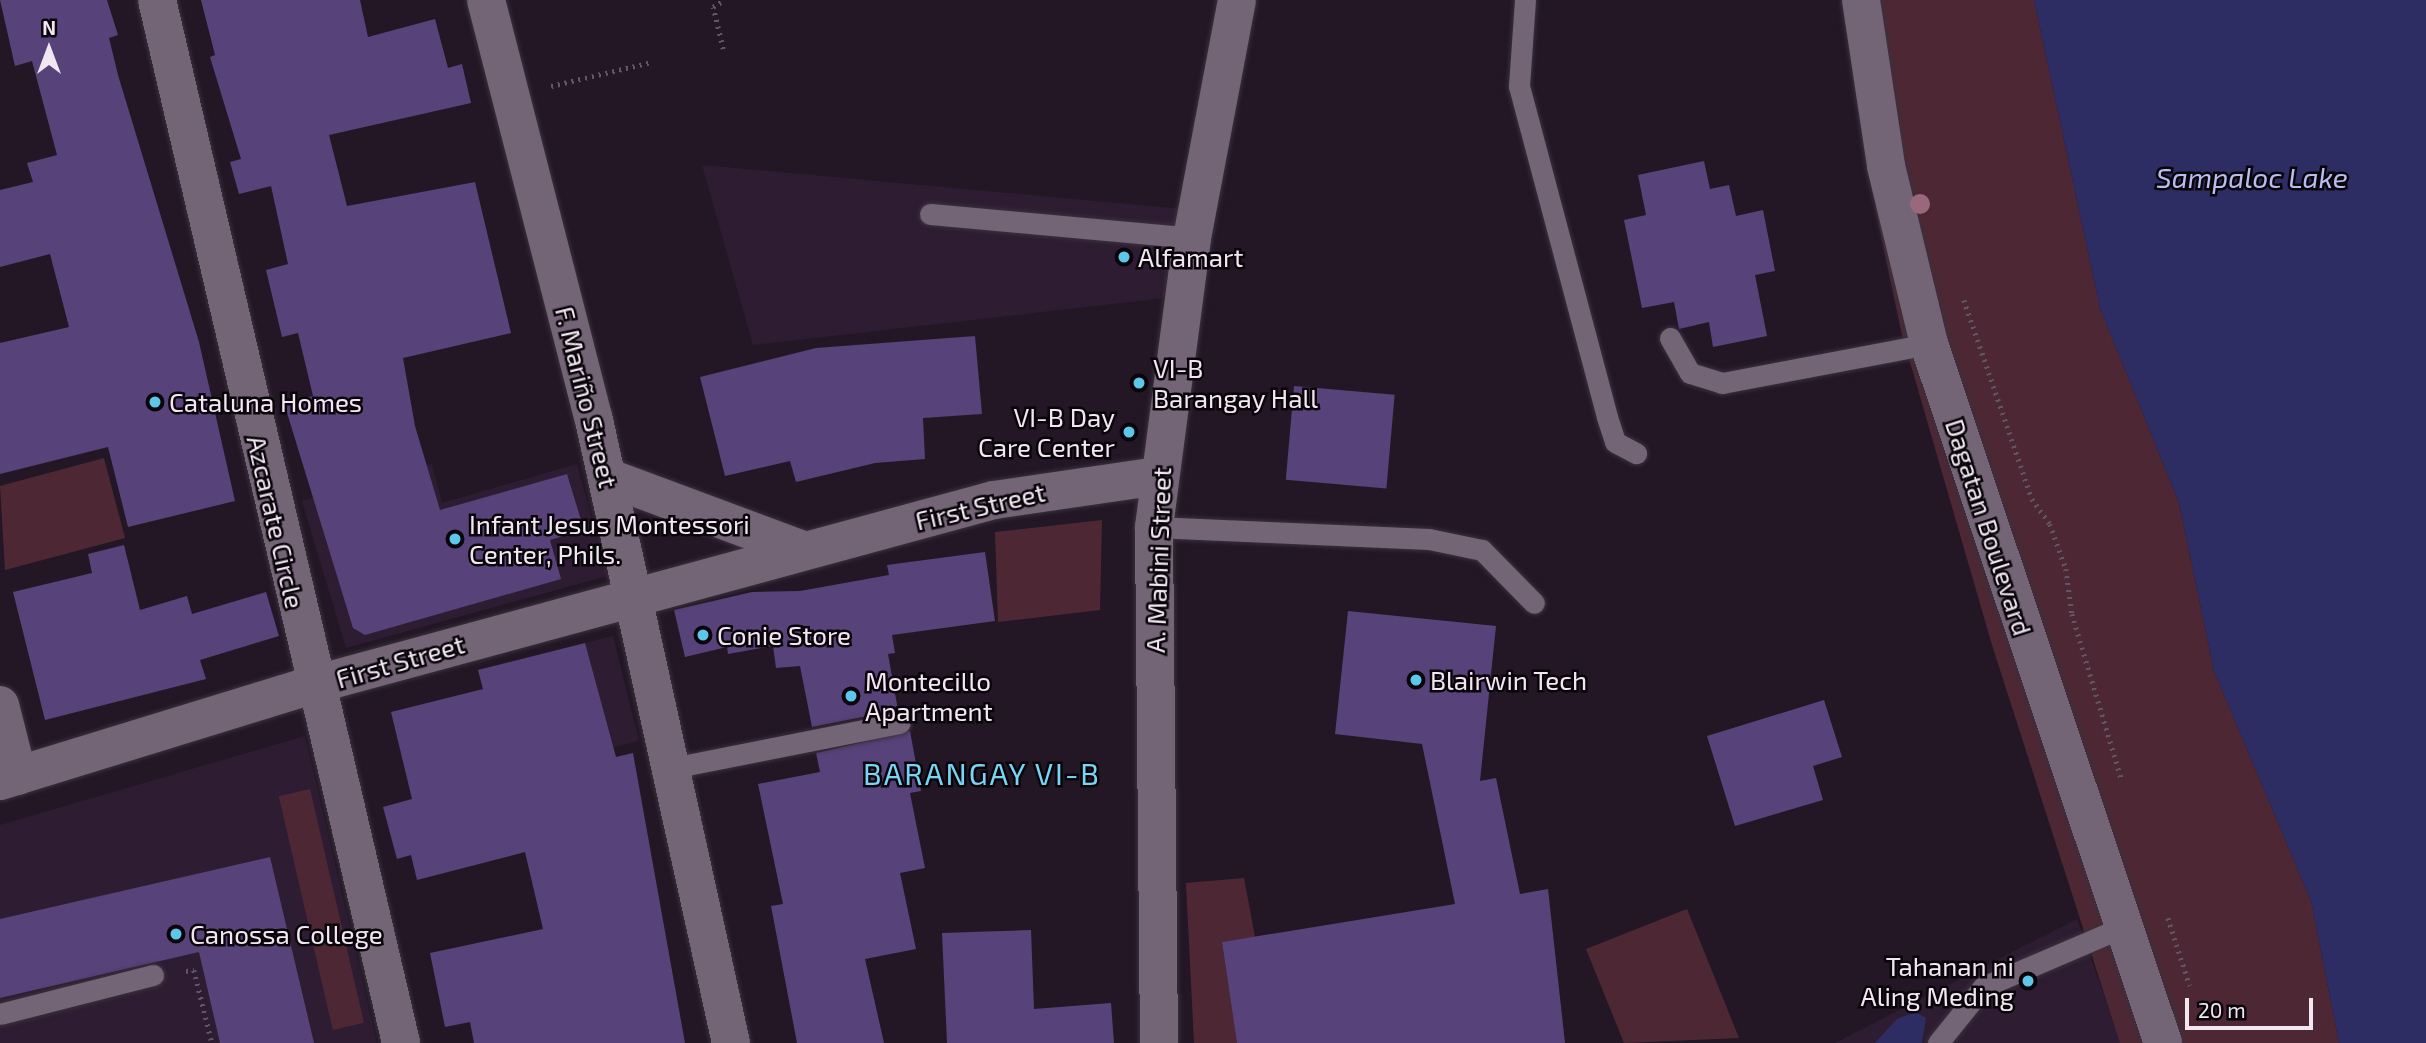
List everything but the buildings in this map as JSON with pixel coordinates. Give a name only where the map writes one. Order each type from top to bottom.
[{"type":"street","name":"Azcarate Circle","points":[[158,0],[313,685],[401,1043]]},
{"type":"street","name":"F. Mariño Street","points":[[486,0],[635,596],[731,1043]]},
{"type":"street","name":"A. Mabini Street","points":[[1159,1043],[1154,527],[1158,476],[1192,238],[1237,0]]},
{"type":"street","name":"Dagatan Boulevard","points":[[1861,0],[1886,166],[1929,344],[2163,1043]]},
{"type":"street","name":"First Street","points":[[9,778],[313,685],[803,550],[994,500],[1158,476]]},
{"type":"street","points":[[607,477],[803,550]]},
{"type":"street","points":[[0,705],[9,778]]},
{"type":"lane","points":[[1525,0],[1519,86],[1606,417],[1615,442],[1636,453]]},
{"type":"lane","points":[[930,214],[1192,238]]},
{"type":"lane","points":[[1670,338],[1690,373],[1722,383],[1929,344]]},
{"type":"lane","points":[[1154,527],[1429,539],[1469,547],[1482,550],[1534,603]]},
{"type":"lane","points":[[672,768],[900,723]]},
{"type":"lane","points":[[1938,1043],[1983,987],[2123,927]]},
{"type":"lane","points":[[0,1014],[153,975]]},
{"type":"path","points":[[723,49],[713,8],[724,0]]},
{"type":"path","points":[[509,96],[652,62]]},
{"type":"path","points":[[153,975],[194,970],[212,1043]]},
{"type":"shaded area","points":[[1851,0],[2034,0],[2100,308],[2179,503],[2214,671],[2311,901],[2339,1043],[2120,1043],[1992,645],[1901,331],[1867,167]]},
{"type":"shaded area","points":[[702,165],[1182,209],[1173,297],[753,345]]},
{"type":"shaded area","points":[[104,458],[125,538],[5,570],[0,486]]},
{"type":"shaded area","name":"Infant Jesus Montessori Center, Phils.","points":[[432,464],[442,503],[577,464],[607,576],[346,648],[302,501]]},
{"type":"shaded area","points":[[1102,520],[1100,610],[998,622],[995,532]]},
{"type":"shaded area","points":[[613,636],[639,741],[504,774],[478,670]]},
{"type":"shaded area","name":"Canossa College","points":[[305,736],[377,1043],[0,1043],[0,825]]},
{"type":"shaded area","points":[[310,789],[364,1023],[333,1030],[279,796]]},
{"type":"shaded area","points":[[1244,878],[1255,937],[1222,942],[1237,1041],[1284,1043],[1194,1043],[1186,883]]},
{"type":"shaded area","points":[[1687,909],[1739,1038],[1624,1043],[1586,949]]},
{"type":"shaded area","name":"Tahanan ni Aling Meding","points":[[2077,919],[2121,1043],[1835,1043]]},
{"type":"water","name":"Sampaloc Lake","points":[[2034,0],[2426,0],[2426,1043],[2339,1043],[2311,901],[2214,671],[2179,503],[2100,308]]},
{"type":"water","points":[[1915,1012],[1926,1018],[1922,1043],[1875,1043],[1897,1019]]},
{"type":"place","name":"Alfamart","points":[[1124,257]]},
{"type":"place","name":"VI-B Barangay Hall","points":[[1139,383]]},
{"type":"place","name":"Cataluna Homes","points":[[155,402]]},
{"type":"place","name":"VI-B Day Care Center","points":[[1129,432]]},
{"type":"place","name":"Infant Jesus Montessori Center, Phils.","points":[[455,539]]},
{"type":"place","name":"Conie Store","points":[[703,635]]},
{"type":"place","name":"Blairwin Tech","points":[[1416,680]]},
{"type":"place","name":"Montecillo Apartment","points":[[851,696]]},
{"type":"place","name":"Canossa College","points":[[176,934]]},
{"type":"place","name":"Tahanan ni Aling Meding","points":[[2028,981]]},
{"type":"district","name":"BARANGAY VI-B","points":[[982,773]]}]
